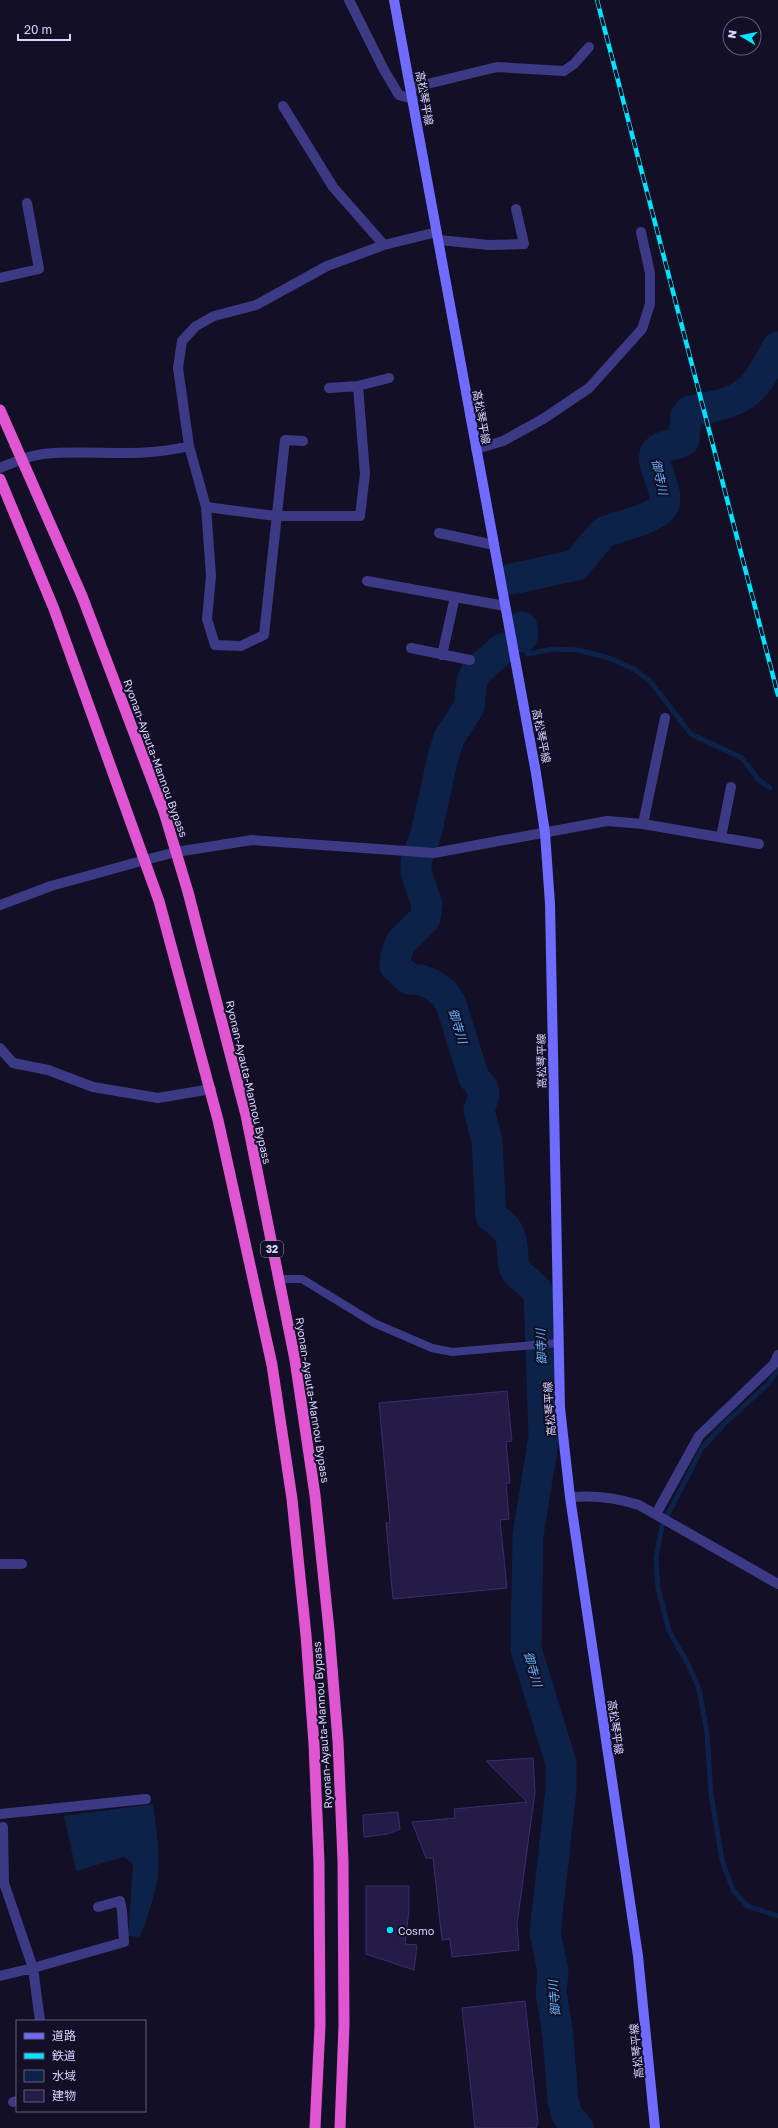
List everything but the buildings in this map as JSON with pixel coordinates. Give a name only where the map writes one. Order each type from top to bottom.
[{"type":"highway","name":"Ryonan-Ayauta-Mannou Bypass","points":[[0,410],[23,459],[85,604],[164,812],[246,1115],[295,1360],[315,1495],[329,1630],[338,1741],[343,1862],[344,2025],[340,2128]]},
{"type":"highway","name":"Ryonan-Ayauta-Mannou Bypass","points":[[0,480],[54,609],[159,901],[211,1089],[272,1365],[292,1500],[306,1635],[320,1862],[320,2026],[315,2128]]},
{"type":"main road","name":"高松琴平線","points":[[394,0],[536,773],[545,833],[550,904],[560,1408],[570,1497],[638,1956],[655,2128]]},
{"type":"street","points":[[349,0],[384,70],[399,95],[413,99]]},
{"type":"street","points":[[411,88],[497,66],[564,71],[574,64],[588,47]]},
{"type":"street","points":[[283,106],[333,187],[384,245]]},
{"type":"street","points":[[0,278],[39,269],[27,203]]},
{"type":"street","points":[[303,441],[285,440],[264,635],[241,646],[215,645],[207,619],[212,576],[206,506],[189,446],[178,368],[182,341],[196,326],[214,316],[256,306],[327,266],[384,245],[438,236],[490,245],[524,244],[516,209]]},
{"type":"street","points":[[476,449],[503,441],[543,419],[589,388],[642,329],[650,304],[650,273],[641,232]]},
{"type":"street","points":[[329,388],[358,386],[389,378]]},
{"type":"street","points":[[206,506],[276,516],[360,516],[365,474],[358,386]]},
{"type":"street","points":[[0,468],[23,459],[43,454],[152,453],[189,446]]},
{"type":"street","points":[[439,533],[494,545]]},
{"type":"street","points":[[367,581],[505,606]]},
{"type":"street","points":[[442,655],[455,597]]},
{"type":"street","points":[[411,648],[470,660]]},
{"type":"street","points":[[643,824],[665,718]]},
{"type":"street","points":[[721,837],[731,787]]},
{"type":"street","points":[[0,905],[51,886],[176,852],[252,840],[434,853],[607,821],[643,824],[759,844]]},
{"type":"street","points":[[0,1048],[13,1063],[48,1070],[93,1087],[158,1098],[211,1089]]},
{"type":"street","points":[[662,1518],[699,1436],[774,1364],[778,1355]]},
{"type":"street","points":[[570,1497],[593,1495],[617,1498],[638,1505],[778,1584]]},
{"type":"street","points":[[0,1564],[22,1564]]},
{"type":"street","points":[[0,1814],[146,1799]]},
{"type":"street","points":[[3,1827],[2,1883],[33,1968],[40,2020]]},
{"type":"street","points":[[0,1976],[124,1942],[120,1901],[98,1907]]},
{"type":"lane","points":[[278,1279],[302,1279],[374,1323],[432,1348],[452,1352],[558,1343]]},
{"type":"water","points":[[153,1804],[158,1848],[157,1883],[140,1937],[128,1936],[133,1864],[124,1857],[76,1871],[64,1816]]},
{"type":"waterway","name":"御寺川","points":[[512,579],[576,565],[602,534],[657,513],[664,503],[665,495],[655,463],[657,451],[663,447],[684,440],[686,416],[690,411],[726,403],[740,397],[751,389],[760,378],[778,347]]},
{"type":"waterway","name":"御寺川","points":[[522,627],[522,637]]},
{"type":"waterway","points":[[523,635],[527,654],[553,649],[579,650],[609,658],[634,669],[650,681],[691,734],[742,758],[758,779],[770,788]]},
{"type":"waterway","name":"御寺川","points":[[502,649],[476,672],[472,681],[469,707],[449,738],[443,757],[426,834],[416,862],[416,872],[427,905],[425,918],[401,942],[396,955],[395,966],[409,979],[421,980],[433,985],[444,993],[451,1004],[474,1078],[483,1088],[484,1095],[479,1110],[487,1141],[491,1216],[506,1228],[510,1236],[516,1271],[534,1287],[539,1295],[544,1437],[528,1535],[526,1649],[561,1763],[561,1789],[545,1933],[553,1971],[551,1992],[558,2036],[563,2100],[567,2115],[578,2128]]},
{"type":"waterway","points":[[778,1370],[768,1384],[724,1424],[702,1448],[662,1526],[656,1558],[658,1588],[669,1631],[689,1666],[699,1689],[707,1733],[711,1794],[722,1860],[733,1890],[747,1906],[778,1916]]},
{"type":"railway","points":[[597,0],[778,695]]},
{"type":"place","name":"Cosmo","points":[[390,1930]]}]
